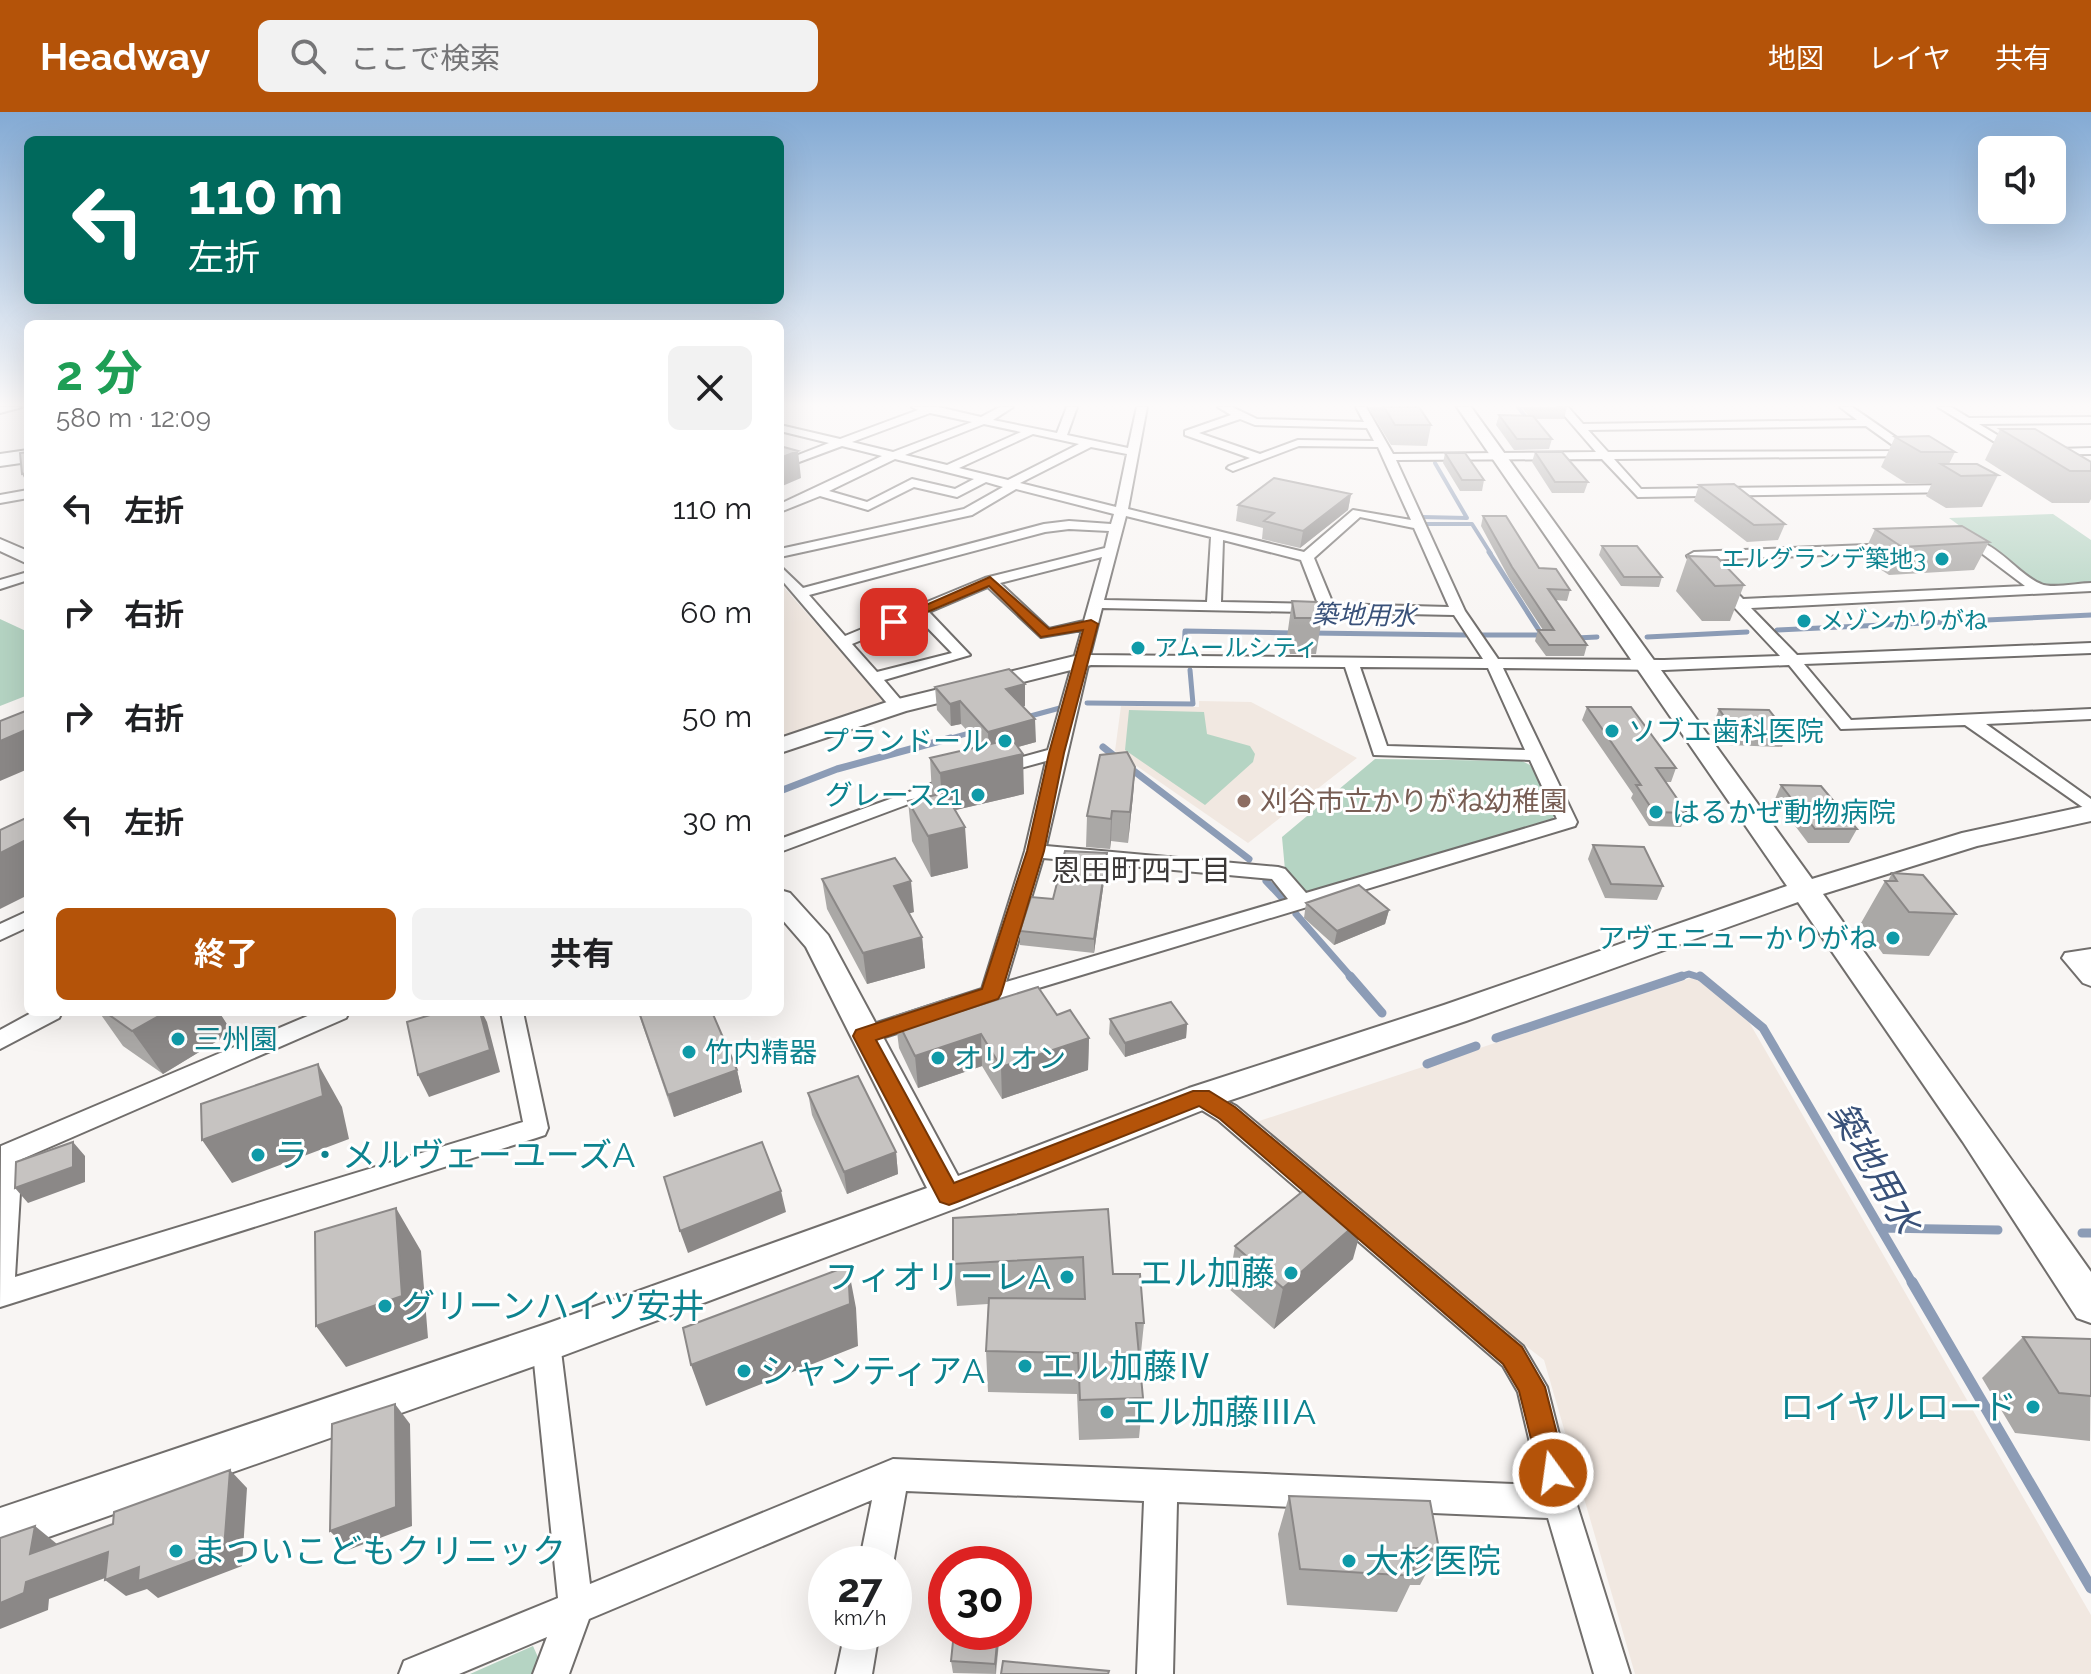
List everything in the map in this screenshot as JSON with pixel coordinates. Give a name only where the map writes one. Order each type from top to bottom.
[{"type":"street","points":[[784,507],[823,493],[847,480]]},
{"type":"street","points":[[823,493],[868,506],[912,483],[957,493],[981,480]]},
{"type":"street","points":[[987,480],[1119,520],[1307,557]]},
{"type":"street","points":[[784,552],[968,512],[1022,480]]},
{"type":"street","points":[[991,994],[1035,851],[1056,753],[1083,660],[1127,480]]},
{"type":"street","points":[[863,1036],[991,994],[1568,822],[1493,663],[1458,611],[1398,480]]},
{"type":"street","points":[[1516,480],[1805,890],[2091,1305]]},
{"type":"street","points":[[1625,480],[1638,493],[1962,489],[1949,480]]},
{"type":"street","points":[[0,499],[24,495]]},
{"type":"street","points":[[1307,557],[1357,513],[1418,525]]},
{"type":"street","points":[[800,593],[1044,528],[1119,520]]},
{"type":"street","points":[[1214,607],[1217,537]]},
{"type":"street","points":[[0,544],[24,556]]},
{"type":"street","points":[[1948,546],[1979,545],[2038,589]]},
{"type":"street","points":[[1916,547],[1694,556],[1792,659],[1847,725],[2091,714]]},
{"type":"street","points":[[842,643],[990,581],[1110,551]]},
{"type":"street","points":[[1307,557],[1327,608]]},
{"type":"street","points":[[784,575],[898,706]]},
{"type":"street","points":[[0,585],[24,577]]},
{"type":"street","points":[[990,581],[1046,634],[1091,624]]},
{"type":"street","points":[[1738,604],[2091,587]]},
{"type":"street","points":[[1097,604],[1458,611]]},
{"type":"street","points":[[872,678],[962,655],[920,611]]},
{"type":"street","points":[[784,745],[898,706],[1083,660],[1352,665],[1647,664],[2091,648]]},
{"type":"street","points":[[1352,665],[1380,751],[1534,755]]},
{"type":"street","points":[[1971,721],[2091,810]]},
{"type":"street","points":[[784,844],[949,782],[1056,753]]},
{"type":"street","points":[[0,1531],[546,1343],[949,1195],[1201,1097],[1470,1008],[1805,890],[1971,839],[2091,810]]},
{"type":"street","points":[[1035,851],[1278,873],[1302,902]]},
{"type":"street","points":[[784,904],[818,942],[863,1036],[949,1195]]},
{"type":"street","points":[[0,933],[24,920]]},
{"type":"street","points":[[2091,956],[2073,958],[2091,978]]},
{"type":"street","points":[[0,1041],[44,1016]]},
{"type":"street","points":[[328,1016],[5,1149],[0,1294],[536,1128],[513,1016]]},
{"type":"street","points":[[1201,1097],[1227,1113],[1513,1356],[1532,1387],[1560,1502],[1612,1674]]},
{"type":"street","points":[[546,1343],[576,1607],[551,1674]]},
{"type":"street","points":[[417,1674],[893,1475],[1560,1502]]},
{"type":"street","points":[[879,1546],[893,1475]]},
{"type":"street","points":[[1155,1674],[1161,1487]]},
{"type":"street","points":[[854,1674],[859,1650]]},
{"type":"shaded area","points":[[784,588],[885,702],[784,735]]},
{"type":"shaded area","name":"刈谷市立かりがね幼稚園","points":[[1199,701],[1251,702],[1357,758],[1248,843],[1115,751],[1121,706],[1199,707]]},
{"type":"shaded area","points":[[1694,977],[1745,1015],[2091,1615],[2091,1674],[1635,1674],[1544,1360],[1244,1126]]},
{"type":"green space","points":[[2053,514],[2091,540],[2091,584],[2042,586],[1949,518]]},
{"type":"green space","points":[[0,619],[24,630],[24,697],[0,706]]},
{"type":"green space","points":[[1129,710],[1204,712],[1207,734],[1250,746],[1255,754],[1253,762],[1205,805],[1125,750]]},
{"type":"green space","points":[[1375,759],[1522,761],[1530,765],[1556,815],[1549,822],[1306,893],[1285,870],[1282,837]]},
{"type":"green space","points":[[533,1646],[541,1664],[537,1674],[470,1674]]},
{"type":"building","points":[[1271,480],[1351,494],[1303,531],[1264,521],[1274,513],[1238,505]]},
{"type":"building","points":[[1554,480],[1588,482],[1555,482]]},
{"type":"building","points":[[1734,484],[1785,524],[1754,525],[1699,485]]},
{"type":"building","points":[[1483,516],[1506,516],[1539,568],[1556,569],[1570,590],[1548,589],[1587,645],[1549,645],[1538,630],[1554,630]]},
{"type":"building","points":[[1962,526],[1989,542],[1902,547],[1875,529]]},
{"type":"building","points":[[1602,546],[1637,546],[1662,577],[1624,577]]},
{"type":"building","points":[[1688,556],[1717,557],[1744,585],[1715,586]]},
{"type":"building","points":[[1292,601],[1317,602],[1322,618],[1295,618]]},
{"type":"building","points":[[1009,669],[1025,684],[1006,689],[1035,719],[988,732],[960,701],[950,704],[935,687]]},
{"type":"building","points":[[1587,707],[1631,707],[1676,768],[1656,768],[1687,813],[1654,812],[1636,785],[1641,785]]},
{"type":"building","points":[[1719,709],[1769,710],[1788,734],[1734,731]]},
{"type":"building","points":[[24,712],[24,731],[0,741],[0,721]]},
{"type":"building","points":[[1012,739],[1023,754],[940,773],[930,758]]},
{"type":"building","points":[[1127,752],[1135,767],[1130,812],[1112,811],[1111,819],[1087,816],[1100,755]]},
{"type":"building","points":[[1781,785],[1821,786],[1857,829],[1815,829]]},
{"type":"building","points":[[945,793],[965,827],[928,836],[908,801]]},
{"type":"building","points":[[24,819],[24,841],[0,853],[0,830]]},
{"type":"building","points":[[1593,845],[1644,847],[1663,886],[1611,884]]},
{"type":"building","points":[[1065,851],[1107,853],[1094,939],[1020,931],[1031,897],[1053,899]]},
{"type":"building","points":[[895,858],[911,881],[894,886],[922,937],[863,953],[822,879]]},
{"type":"building","points":[[1892,873],[1923,875],[1956,914],[1909,912],[1885,881],[1897,881]]},
{"type":"building","points":[[1359,885],[1389,910],[1337,931],[1306,903]]},
{"type":"building","points":[[1038,987],[1057,1015],[1070,1010],[1089,1038],[1001,1067],[981,1034],[915,1056],[895,1016],[953,997],[961,1011]]},
{"type":"building","points":[[1171,1002],[1187,1024],[1125,1043],[1110,1019]]},
{"type":"building","points":[[111,1016],[159,1016],[132,1031]]},
{"type":"building","points":[[427,1016],[481,1016],[490,1050],[418,1075],[407,1022]]},
{"type":"building","name":"竹内精器","points":[[640,1016],[714,1016],[737,1070],[668,1095]]},
{"type":"building","points":[[318,1064],[323,1096],[202,1140],[201,1104]]},
{"type":"building","points":[[858,1076],[896,1152],[844,1172],[808,1093]]},
{"type":"building","points":[[73,1142],[73,1167],[15,1188],[16,1162]]},
{"type":"building","points":[[762,1142],[781,1191],[680,1231],[664,1177]]},
{"type":"building","points":[[1318,1179],[1365,1216],[1283,1288],[1235,1246]]},
{"type":"building","points":[[396,1208],[402,1296],[316,1326],[315,1232]]},
{"type":"building","points":[[1108,1209],[1113,1274],[1140,1274],[1144,1323],[1136,1323],[1143,1398],[1080,1400],[1078,1353],[986,1351],[989,1298],[1085,1299],[1083,1257],[953,1264],[953,1218]]},
{"type":"building","points":[[848,1266],[850,1304],[691,1365],[683,1328]]},
{"type":"building","points":[[2023,1337],[2091,1339],[2091,1396],[2059,1393]]},
{"type":"building","points":[[395,1404],[396,1507],[330,1531],[332,1424]]},
{"type":"building","points":[[230,1470],[224,1549],[138,1581],[139,1567],[105,1580],[108,1552],[26,1582],[24,1593],[0,1603],[0,1538],[35,1526],[30,1554],[113,1524],[114,1512]]},
{"type":"building","points":[[1289,1496],[1430,1501],[1439,1549],[1409,1548],[1415,1576],[1300,1569]]},
{"type":"building","points":[[952,1650],[996,1650],[995,1664],[951,1661]]},
{"type":"building","points":[[1003,1661],[1109,1671],[1108,1674],[1001,1674]]},
{"type":"waterway","points":[[1422,517],[1467,518],[1445,480]]},
{"type":"waterway","points":[[1426,524],[1472,524],[1491,554]]},
{"type":"waterway","points":[[1481,635],[1542,635],[1489,552]]},
{"type":"waterway","name":"築地用水","points":[[1777,630],[2091,615]]},
{"type":"waterway","name":"築地用水","points":[[1184,654],[1185,631],[1293,633]]},
{"type":"waterway","name":"築地用水","points":[[1647,637],[1747,632]]},
{"type":"waterway","name":"築地用水","points":[[1310,633],[1466,635]]},
{"type":"waterway","name":"築地用水","points":[[1576,638],[1597,637]]},
{"type":"waterway","name":"築地用水","points":[[1087,703],[1193,704],[1190,670]]},
{"type":"waterway","name":"築地用水","points":[[1023,718],[1060,708]]},
{"type":"waterway","name":"築地用水","points":[[944,740],[977,731]]},
{"type":"waterway","name":"築地用水","points":[[784,789],[837,769],[951,738]]},
{"type":"waterway","name":"築地用水","points":[[1103,747],[1117,758]]},
{"type":"waterway","name":"築地用水","points":[[1130,768],[1249,859]]},
{"type":"waterway","name":"築地用水","points":[[1266,881],[1284,900]]},
{"type":"waterway","name":"築地用水","points":[[1296,914],[1352,978]]},
{"type":"waterway","name":"築地用水","points":[[1676,978],[1689,974],[1702,978]]},
{"type":"waterway","name":"築地用水","points":[[1350,976],[1382,1013]]},
{"type":"waterway","name":"築地用水","points":[[1676,978],[1682,976]]},
{"type":"waterway","name":"築地用水","points":[[1700,976],[1763,1028],[1880,1228]]},
{"type":"waterway","name":"築地用水","points":[[1496,1038],[1676,978]]},
{"type":"waterway","name":"築地用水","points":[[1427,1064],[1476,1046]]},
{"type":"waterway","points":[[1880,1228],[1998,1230]]},
{"type":"waterway","name":"築地用水","points":[[1880,1228],[1913,1284]]},
{"type":"waterway","points":[[2082,1233],[2091,1233]]},
{"type":"waterway","name":"築地用水","points":[[1912,1282],[2091,1588]]},
{"type":"place","name":"エルグランデ築地3","points":[[1942,559]]},
{"type":"place","name":"メゾンかりがね","points":[[1804,621]]},
{"type":"place","name":"アムールシティ","points":[[1138,648]]},
{"type":"place","name":"ソブエ歯科医院","points":[[1612,731]]},
{"type":"place","name":"プランドール","points":[[1005,741]]},
{"type":"place","name":"グレース21","points":[[978,795]]},
{"type":"place","name":"刈谷市立かりがね幼稚園","points":[[1244,801]]},
{"type":"place","name":"はるかぜ動物病院","points":[[1656,812]]},
{"type":"place","name":"アヴェニューかりがね","points":[[1893,938]]},
{"type":"place","name":"三州園","points":[[178,1039]]},
{"type":"place","name":"竹内精器","points":[[689,1052]]},
{"type":"place","name":"オリオン","points":[[938,1058]]},
{"type":"place","name":"ラ・メルヴェーユーズA","points":[[258,1155]]},
{"type":"place","name":"エル加藤","points":[[1291,1273]]},
{"type":"place","name":"フィオリーレA","points":[[1067,1277]]},
{"type":"place","name":"グリーンハイツ安井","points":[[385,1306]]},
{"type":"place","name":"エル加藤Ⅳ","points":[[1025,1366]]},
{"type":"place","name":"シャンティアA","points":[[744,1371]]},
{"type":"place","name":"ロイヤルロード","points":[[2033,1407]]},
{"type":"place","name":"エル加藤ⅢA","points":[[1107,1412]]},
{"type":"place","name":"まついこどもクリニック","points":[[176,1551]]},
{"type":"place","name":"大杉医院","points":[[1349,1561]]},
{"type":"district","name":"恩田町四丁目","points":[[1141,871]]},
{"type":"route","points":[[894,622],[990,581],[1046,634],[1091,624],[1056,753],[1035,851],[991,994],[863,1036],[949,1195],[1201,1097],[1227,1113],[1513,1356],[1532,1387],[1553,1473]]}]
